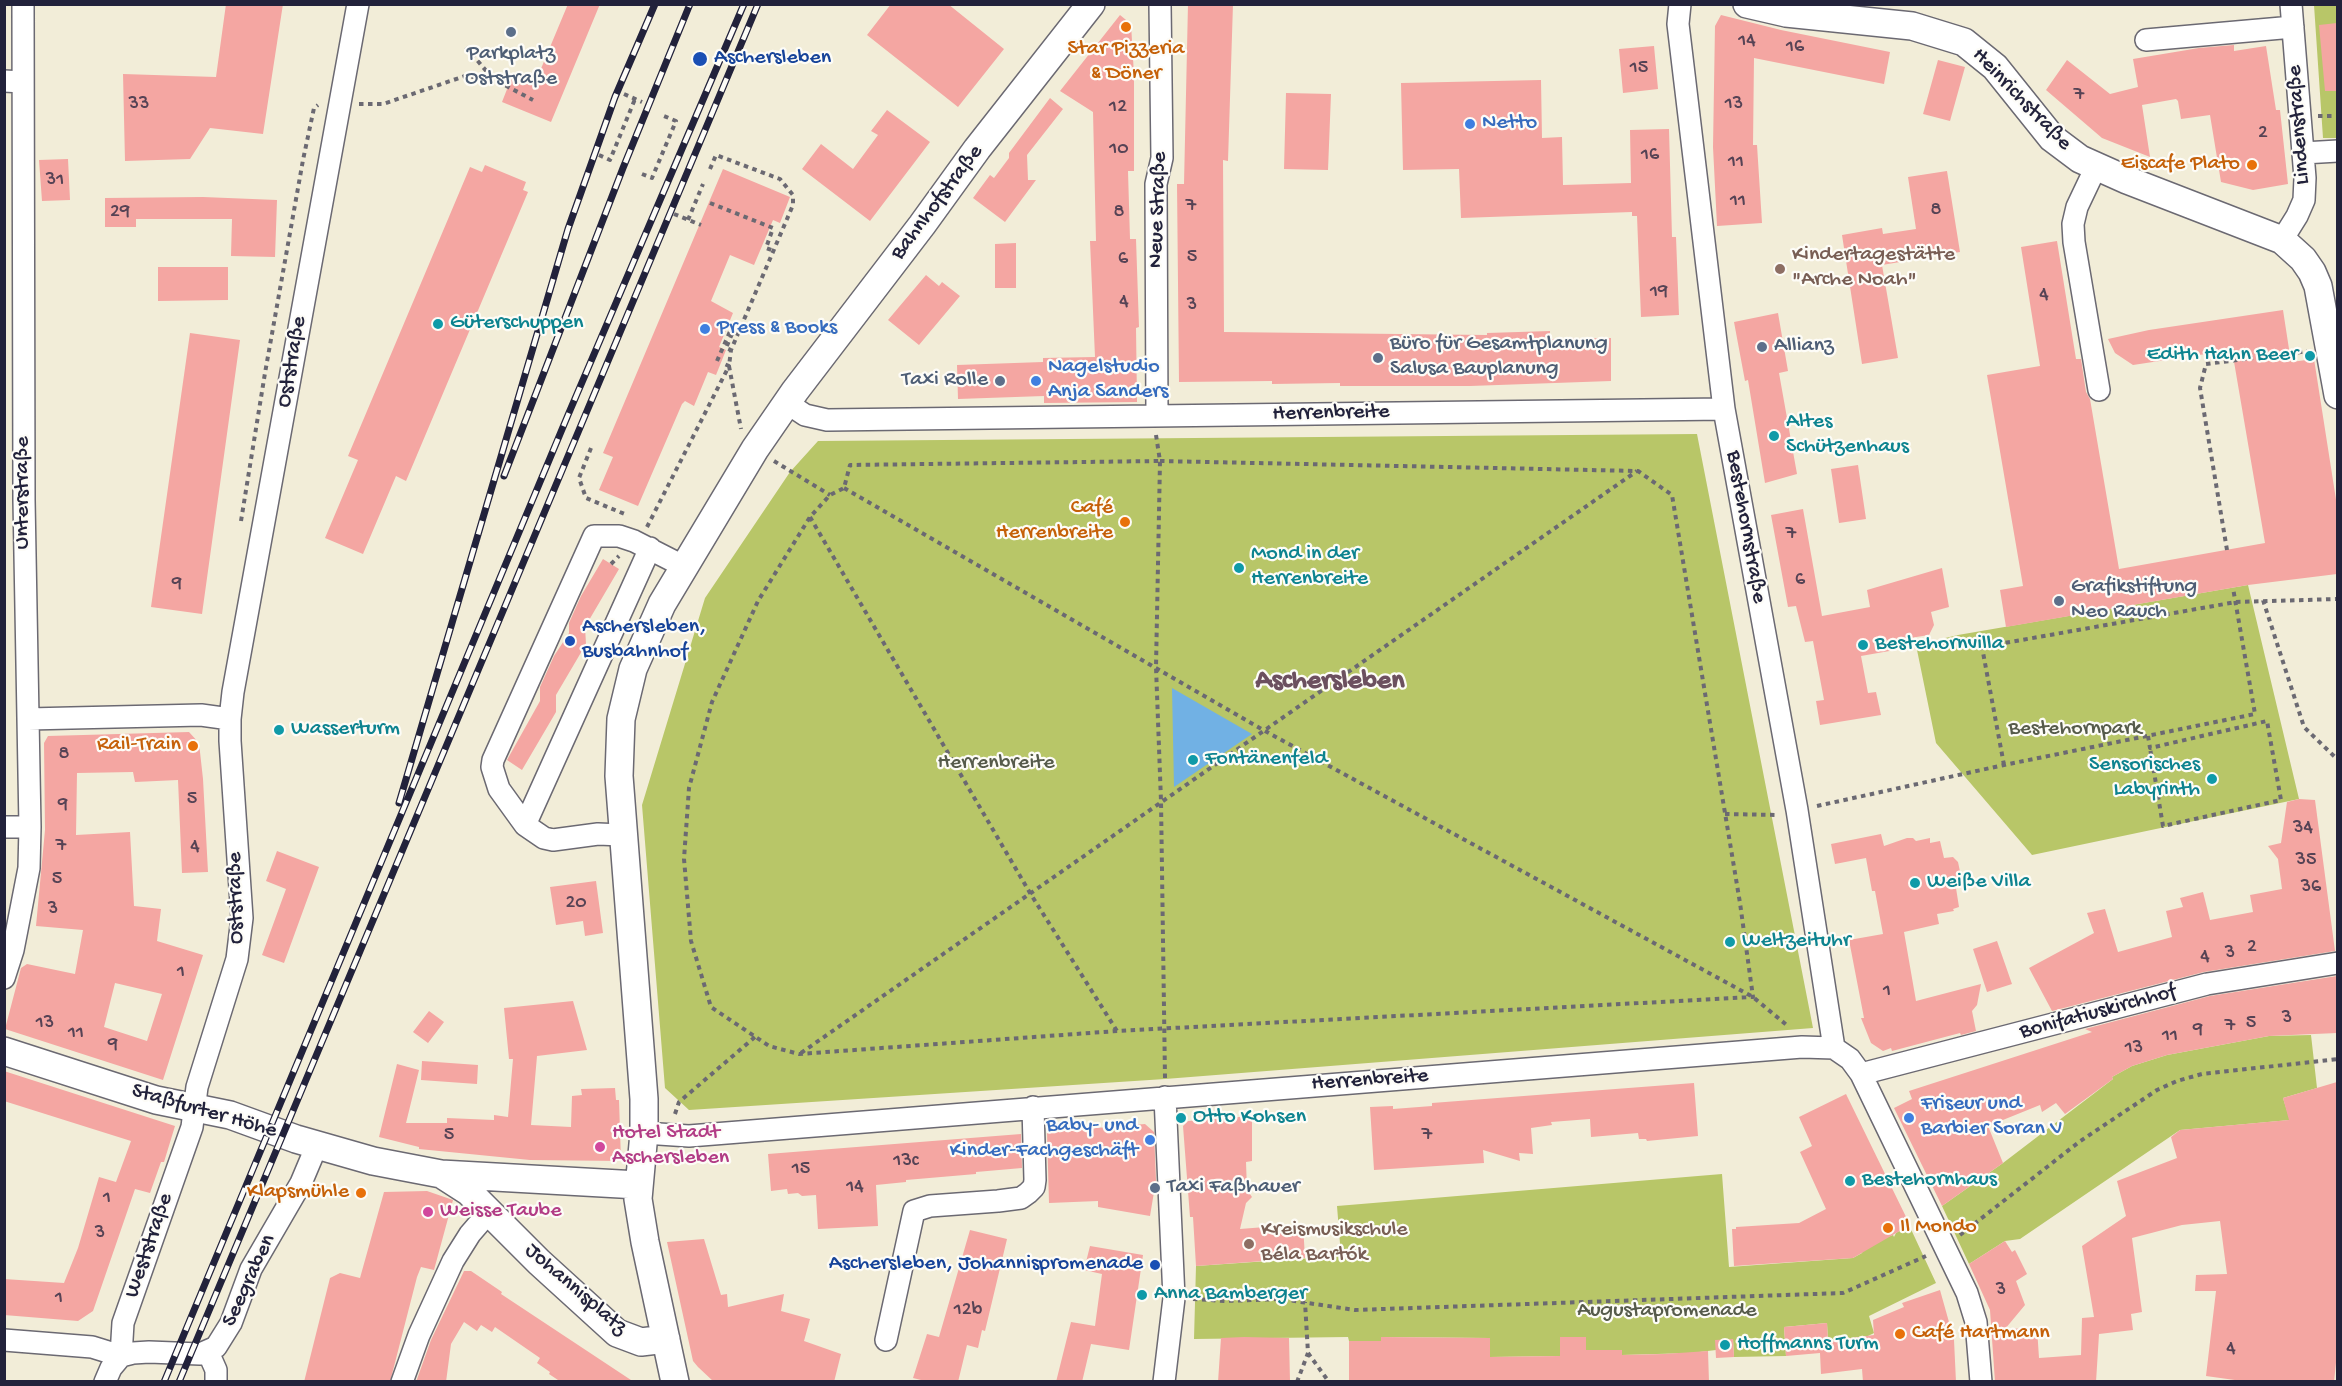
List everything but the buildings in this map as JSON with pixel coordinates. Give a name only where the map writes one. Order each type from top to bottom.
[{"type":"main road","name":"Bahnhofstraße","points":[[787,403],[977,149],[1091,4]]},
{"type":"main road","name":"Heinrichstraße","points":[[1747,4],[1786,13],[1912,26],[1964,42],[1995,66],[2052,138],[2080,159],[2282,240]]},
{"type":"main road","points":[[2282,240],[2303,258],[2318,286],[2337,395]]},
{"type":"main road","points":[[657,1135],[644,1099],[622,835],[619,742],[626,692],[647,634],[683,566],[755,448],[787,403]]},
{"type":"main road","name":"Staßfurter Höhe","points":[[4,1051],[156,1100],[230,1115],[317,1145],[373,1161],[441,1174]]},
{"type":"main road","name":"Johannisplatz","points":[[441,1174],[469,1192],[618,1333],[641,1342],[666,1339],[639,1216],[638,1185],[657,1135]]},
{"type":"main road","points":[[441,1174],[638,1185]]},
{"type":"main road","points":[[498,1221],[507,1194],[528,1179]]},
{"type":"main road","points":[[666,1339],[675,1382]]},
{"type":"street","name":"Unterstraße","points":[[4,978],[13,950],[29,868],[30,827],[14,82],[23,4]]},
{"type":"street","name":"Oststraße","points":[[195,1108],[197,1087],[237,959],[241,939],[242,918],[230,719],[333,100],[350,48],[358,4]]},
{"type":"street","name":"Neue Straße","points":[[1157,416],[1156,184],[1162,158],[1160,4]]},
{"type":"street","name":"Bestehornstraße","points":[[1680,4],[1678,24],[1724,409],[1797,810],[1834,1048]]},
{"type":"street","name":"Lindenstraße","points":[[2282,240],[2304,200],[2303,153],[2291,4]]},
{"type":"street","points":[[2146,40],[2293,27]]},
{"type":"street","points":[[2303,153],[2337,150]]},
{"type":"street","points":[[2096,167],[2077,207],[2073,224],[2099,390]]},
{"type":"street","name":"Herrenbreite","points":[[787,403],[805,415],[827,420],[1724,409]]},
{"type":"street","points":[[622,835],[598,834],[553,840],[544,838],[525,825],[499,789],[492,767],[496,751],[594,536],[619,536],[642,544],[683,566]]},
{"type":"street","points":[[525,825],[642,544]]},
{"type":"street","points":[[28,719],[201,715],[230,719]]},
{"type":"street","points":[[4,827],[30,827]]},
{"type":"street","name":"Bonifatiuskirchhof","points":[[1861,1074],[2207,984],[2337,963]]},
{"type":"street","name":"Herrenbreite","points":[[657,1135],[689,1136],[1802,1047],[1834,1048]]},
{"type":"street","points":[[1834,1048],[1850,1059],[1861,1074],[1968,1293],[1976,1322],[1981,1382]]},
{"type":"street","points":[[1164,1382],[1174,1298],[1165,1097]]},
{"type":"street","points":[[886,1340],[915,1211],[930,1206],[1021,1198],[1028,1193],[1034,1187],[1035,1180],[1033,1107]]},
{"type":"street","name":"Weststraße","points":[[105,1382],[111,1368],[121,1356],[123,1323],[192,1127],[195,1108]]},
{"type":"street","name":"Seegraben","points":[[216,1382],[216,1370],[208,1352],[223,1339],[251,1269],[301,1183],[317,1145]]},
{"type":"street","points":[[402,1382],[419,1335],[453,1262],[470,1234],[498,1221]]},
{"type":"street","points":[[4,1340],[92,1347],[121,1356],[133,1353],[200,1354],[208,1352]]},
{"type":"path","points":[[466,47],[493,80],[534,100]]},
{"type":"path","points":[[240,524],[264,373],[314,108],[333,100],[369,105],[383,104],[465,76],[511,81]]},
{"type":"path","points":[[624,94],[642,102]]},
{"type":"path","points":[[599,155],[610,160],[635,99]]},
{"type":"path","points":[[642,174],[652,178],[676,121],[664,116]]},
{"type":"path","points":[[710,169],[716,155],[780,179],[793,195],[793,205],[731,350],[729,366],[743,441],[830,495]]},
{"type":"path","points":[[688,220],[703,184]]},
{"type":"path","points":[[710,203],[773,228],[766,248],[774,251]]},
{"type":"path","points":[[674,214],[701,225]]},
{"type":"path","points":[[729,366],[718,361],[732,327],[734,329],[726,348],[731,350]]},
{"type":"path","points":[[2227,550],[2200,388],[2206,364],[2253,358]]},
{"type":"path","points":[[611,564],[642,544],[729,366]]},
{"type":"path","points":[[1157,416],[1156,436],[1160,461],[1156,667],[1161,801],[1165,1097]]},
{"type":"path","points":[[591,448],[579,478],[586,498],[628,516]]},
{"type":"path","points":[[1160,461],[1638,471],[1672,495],[1740,903],[1753,997],[1117,1031],[799,1054],[769,1046],[711,1007],[691,941],[684,860],[689,788],[717,692],[758,601],[810,517],[830,495],[844,488],[850,465],[1160,461]]},
{"type":"path","points":[[799,1054],[1638,471]]},
{"type":"path","points":[[844,488],[1265,731],[1753,997],[1792,1029],[1802,1047]]},
{"type":"path","points":[[810,517],[1030,893],[1117,1031]]},
{"type":"path","points":[[639,520],[650,524]]},
{"type":"path","points":[[1725,814],[1773,816],[2004,765],[2255,714],[2233,588]]},
{"type":"path","points":[[2004,765],[1982,647],[2236,602],[2337,599]]},
{"type":"path","points":[[2263,600],[2304,727],[2337,760]]},
{"type":"path","points":[[2148,736],[2150,748],[2163,826],[2281,800],[2267,721],[2150,748]]},
{"type":"path","points":[[657,1135],[679,1102],[755,1037]]},
{"type":"path","points":[[1174,1298],[1225,1301],[1281,1299],[1355,1310],[1843,1293],[1945,1248],[2079,1142],[2157,1090],[2202,1074],[2337,1059]]},
{"type":"path","points":[[1297,1382],[1308,1353],[1305,1302]]},
{"type":"path","points":[[1308,1353],[1329,1382]]},
{"type":"green space","points":[[2314,5],[2337,5],[2337,138],[2323,138]]},
{"type":"green space","name":"Herrenbreite","points":[[1697,434],[1813,1028],[1165,1079],[689,1110],[665,1088],[642,805],[705,598],[790,472],[818,441]]},
{"type":"green space","name":"Bestehornpark","points":[[2248,585],[2299,799],[2032,855],[1936,743],[1916,645],[1958,635]]},
{"type":"green space","points":[[2311,1035],[2317,1088],[2283,1098],[2290,1120],[2180,1130],[2020,1239],[2005,1241],[1969,1264],[1942,1206],[2003,1163],[2113,1079],[2112,1077],[2132,1066],[2167,1055],[2269,1036]]},
{"type":"green space","name":"Augustapromenade","points":[[1722,1174],[1729,1267],[1853,1258],[1862,1253],[1865,1245],[1893,1235],[1894,1237],[1896,1233],[1909,1225],[1936,1283],[1869,1316],[1874,1333],[1868,1336],[1828,1341],[1827,1323],[1784,1327],[1786,1356],[1734,1357],[1733,1339],[1716,1350],[1622,1355],[1622,1350],[1586,1357],[1586,1337],[1561,1337],[1560,1356],[1490,1357],[1489,1338],[1381,1337],[1381,1341],[1349,1341],[1348,1337],[1194,1339],[1196,1266],[1341,1256],[1337,1206]]},
{"type":"water","name":"Fontänenfeld","points":[[1172,688],[1252,734],[1174,787]]},
{"type":"railway","points":[[399,803],[568,229],[615,97],[655,4]]},
{"type":"railway","points":[[504,476],[623,168],[690,4]]},
{"type":"railway","points":[[164,1382],[568,415],[744,4]]},
{"type":"railway","points":[[179,1382],[758,4]]},
{"type":"place","name":"Star Pizzeria & Döner","points":[[1126,27]]},
{"type":"place","name":"Parkplatz Oststraße","points":[[511,32]]},
{"type":"place","name":"Aschersleben","points":[[700,59]]},
{"type":"place","name":"Netto","points":[[1470,124]]},
{"type":"place","name":"Eiscafe Plato","points":[[2252,165]]},
{"type":"place","name":"Kindertagestätte \"Arche Noah\"","points":[[1780,269]]},
{"type":"place","name":"Güterschuppen","points":[[438,324]]},
{"type":"place","name":"Press & Books","points":[[705,329]]},
{"type":"place","name":"Allianz","points":[[1762,347]]},
{"type":"place","name":"Edith Hahn Beer","points":[[2310,356]]},
{"type":"place","name":"Büro für Gesamtplanung Salusa Bauplanung","points":[[1378,358]]},
{"type":"place","name":"Taxi Rolle","points":[[1000,381]]},
{"type":"place","name":"Nagelstudio Anja Sanders","points":[[1036,381]]},
{"type":"place","name":"Altes Schützenhaus","points":[[1774,436]]},
{"type":"place","name":"Café Herrenbreite","points":[[1125,522]]},
{"type":"place","name":"Mond in der Herrenbreite","points":[[1239,568]]},
{"type":"place","name":"Grafikstiftung Neo Rauch","points":[[2059,601]]},
{"type":"place","name":"Aschersleben, Busbahnhof","points":[[570,641]]},
{"type":"place","name":"Bestehornvilla","points":[[1863,645]]},
{"type":"place","name":"Wasserturm","points":[[279,730]]},
{"type":"place","name":"Rail-Train","points":[[193,746]]},
{"type":"place","name":"Fontänenfeld","points":[[1193,760]]},
{"type":"place","name":"Sensorisches Labyrinth","points":[[2212,779]]},
{"type":"place","name":"Weiße Villa","points":[[1915,883]]},
{"type":"place","name":"Weltzeituhr","points":[[1730,942]]},
{"type":"place","name":"Otto Kohsen","points":[[1181,1118]]},
{"type":"place","name":"Friseur und Barbier Soran V","points":[[1909,1118]]},
{"type":"place","name":"Baby- und Kinder-Fachgeschäft","points":[[1150,1140]]},
{"type":"place","name":"Hotel Stadt Aschersleben","points":[[600,1147]]},
{"type":"place","name":"Bestehornhaus","points":[[1850,1181]]},
{"type":"place","name":"Taxi Faßhauer","points":[[1155,1188]]},
{"type":"place","name":"Klapsmühle","points":[[361,1193]]},
{"type":"place","name":"Weisse Taube","points":[[428,1212]]},
{"type":"place","name":"Il Mondo","points":[[1888,1228]]},
{"type":"place","name":"Kreismusikschule Béla Bartók","points":[[1249,1244]]},
{"type":"place","name":"Aschersleben, Johannispromenade","points":[[1155,1265]]},
{"type":"place","name":"Anna Bamberger","points":[[1142,1295]]},
{"type":"place","name":"Café Hartmann","points":[[1900,1334]]},
{"type":"place","name":"Hoffmanns Turm","points":[[1725,1345]]},
{"type":"district","name":"Aschersleben","points":[[1330,683]]}]
